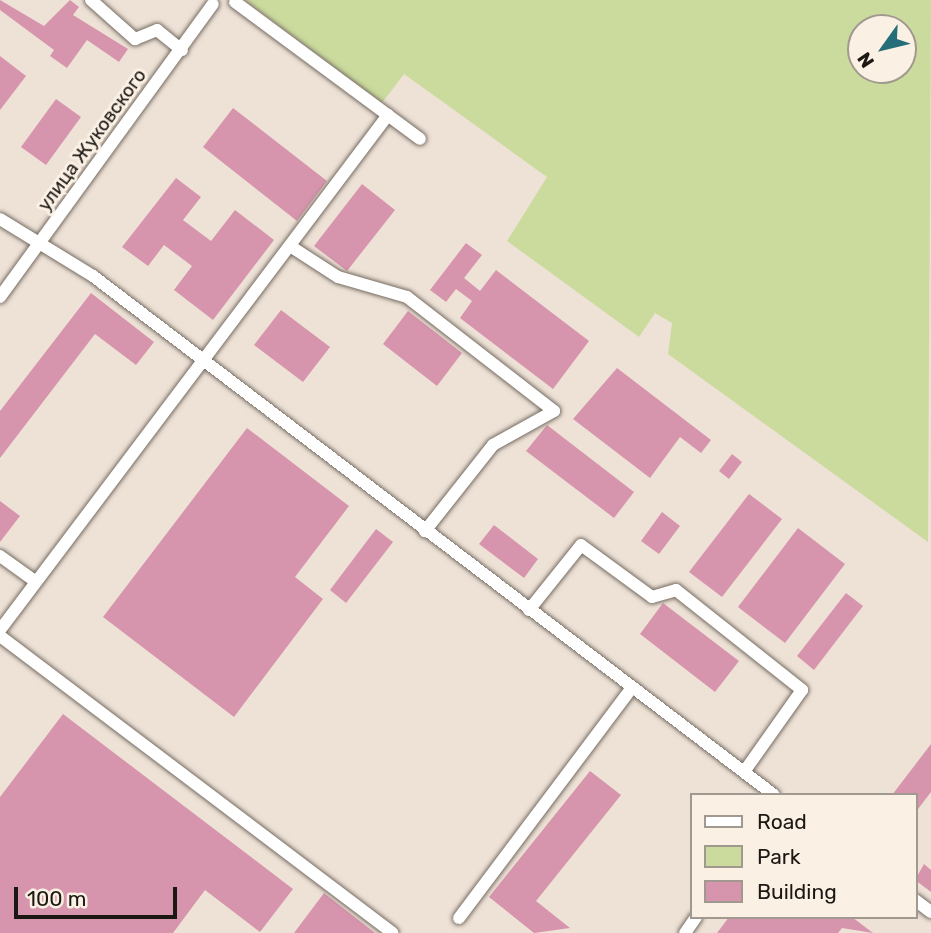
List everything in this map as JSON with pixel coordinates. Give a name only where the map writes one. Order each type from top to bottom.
[{"type":"street","points":[[91,0],[135,39],[157,30],[182,50]]},
{"type":"street","points":[[211,2],[236,1],[420,139]]},
{"type":"street","name":"улица Жуковского","points":[[0,297],[182,50],[211,2]]},
{"type":"street","points":[[0,630],[388,115]]},
{"type":"street","points":[[0,219],[42,243],[201,361],[771,793]]},
{"type":"street","points":[[290,246],[338,277],[407,297],[554,411],[493,445],[425,531]]},
{"type":"street","points":[[529,610],[581,545],[652,597],[676,590],[802,690],[744,772]]},
{"type":"street","points":[[0,556],[36,582]]},
{"type":"street","points":[[0,636],[392,933]]},
{"type":"street","points":[[459,918],[632,688]]},
{"type":"green space","points":[[245,0],[931,0],[928,542],[668,354],[672,323],[655,313],[639,337],[507,241],[547,177],[404,74],[382,103]]},
{"type":"building","points":[[0,0],[44,26],[70,0],[79,7],[73,15],[128,49],[119,62],[87,40],[67,68],[50,56],[54,50],[0,10]]},
{"type":"building","points":[[0,56],[26,76],[0,110]]},
{"type":"building","points":[[56,99],[81,117],[46,165],[21,147]]},
{"type":"building","points":[[233,108],[327,181],[297,221],[203,147]]},
{"type":"building","points":[[176,178],[201,197],[183,220],[211,241],[235,210],[274,240],[213,320],[174,290],[192,266],[164,245],[148,266],[122,247]]},
{"type":"building","points":[[362,184],[395,210],[347,271],[314,246]]},
{"type":"building","points":[[466,243],[482,255],[464,278],[480,291],[496,270],[589,341],[553,389],[460,318],[472,301],[456,289],[446,302],[430,290]]},
{"type":"building","points":[[91,293],[154,342],[136,365],[95,334],[0,458],[0,411]]},
{"type":"building","points":[[281,310],[330,347],[303,382],[254,345]]},
{"type":"building","points":[[408,311],[462,353],[437,386],[383,344]]},
{"type":"building","points":[[617,368],[711,440],[701,453],[680,437],[650,478],[573,419]]},
{"type":"building","points":[[547,425],[634,492],[614,518],[526,451]]},
{"type":"building","points":[[247,428],[349,506],[295,577],[323,599],[234,717],[103,617]]},
{"type":"building","points":[[732,454],[742,462],[729,479],[719,471]]},
{"type":"building","points":[[749,494],[782,519],[722,597],[689,572]]},
{"type":"building","points":[[0,501],[20,516],[0,542]]},
{"type":"building","points":[[662,512],[680,526],[659,554],[641,541]]},
{"type":"building","points":[[494,525],[538,559],[524,578],[479,544]]},
{"type":"building","points":[[798,528],[845,564],[785,643],[738,607]]},
{"type":"building","points":[[376,529],[393,542],[346,603],[330,590]]},
{"type":"building","points":[[846,593],[863,606],[814,670],[797,656]]},
{"type":"building","points":[[663,603],[739,661],[715,692],[640,634]]},
{"type":"building","points":[[63,714],[293,889],[260,932],[205,890],[173,933],[0,933],[0,797]]},
{"type":"building","points":[[931,744],[931,792],[917,810],[917,793],[894,793]]},
{"type":"building","points":[[590,771],[621,795],[536,901],[570,928],[534,933],[489,897]]},
{"type":"building","points":[[924,864],[931,870],[931,892],[917,882]]},
{"type":"building","points":[[324,893],[375,933],[294,933]]},
{"type":"building","points":[[728,919],[855,919],[873,933],[842,928],[838,933],[717,933]]}]
